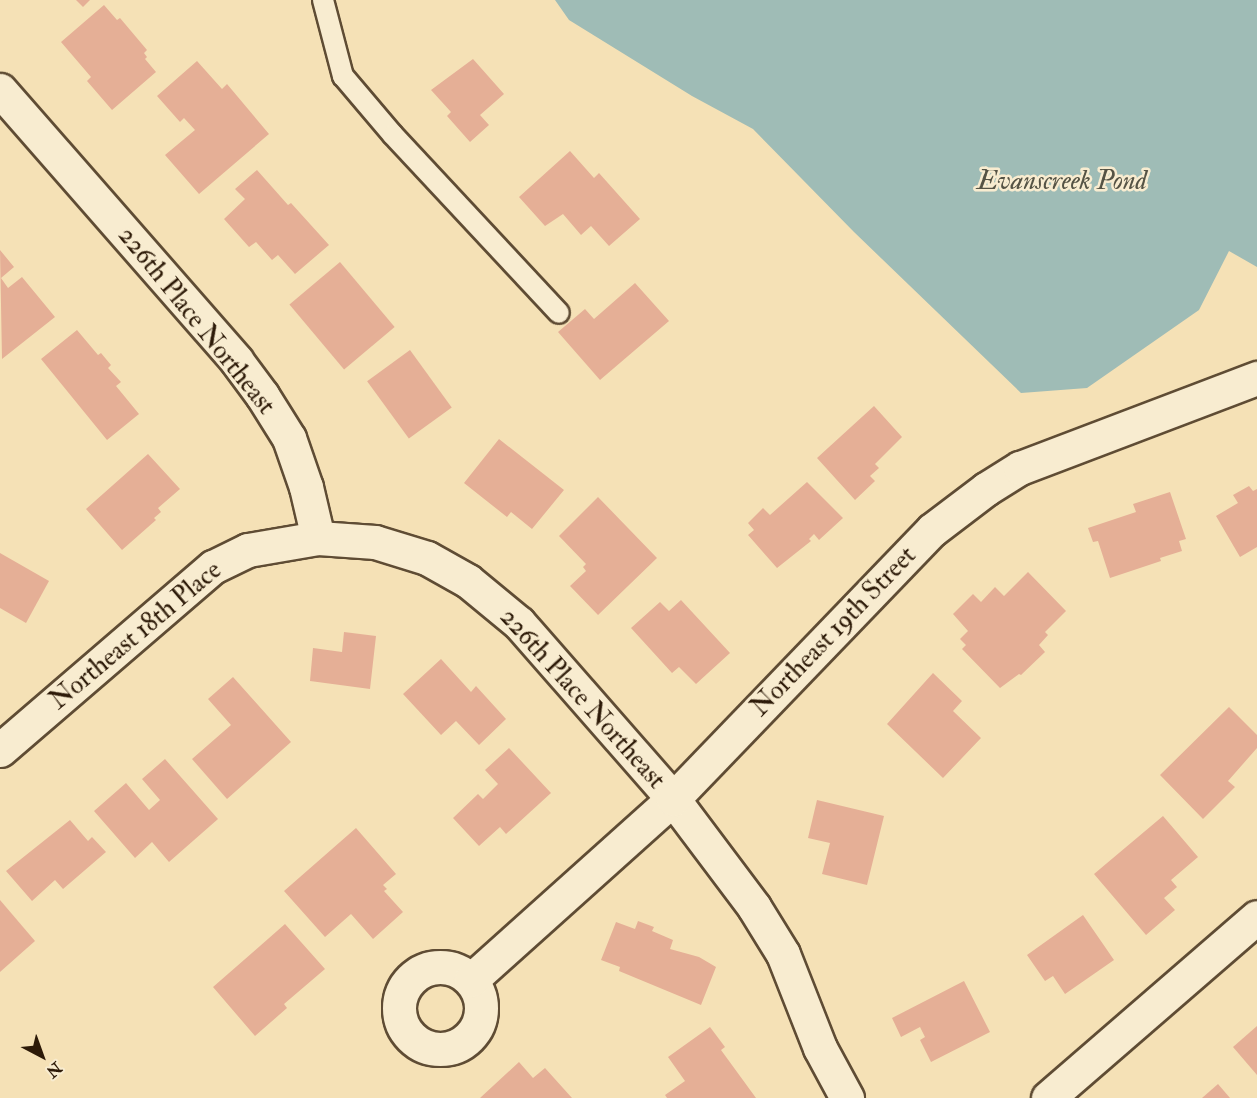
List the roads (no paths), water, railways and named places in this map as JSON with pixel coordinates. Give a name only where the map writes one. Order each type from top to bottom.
[{"type":"street","name":"226th Place Northeast","points":[[0,90],[236,360],[262,395],[289,438],[306,487],[318,538],[375,542],[426,558],[468,581],[519,623],[673,800],[754,907],[783,954],[820,1048],[847,1098]]},
{"type":"street","name":"Northeast 19th Street","points":[[471,980],[673,800],[932,530],[986,489],[1020,468],[1257,378]]},
{"type":"street","name":"Northeast 18th Place","points":[[0,750],[213,567],[248,550],[318,538]]},
{"type":"street","points":[[1048,1098],[1257,917]]},
{"type":"lane","points":[[323,0],[344,76],[393,135],[559,313]]},
{"type":"water","name":"Evanscreek Pond","points":[[555,0],[1257,0],[1257,267],[1229,251],[1199,310],[1087,388],[1021,393],[854,232],[753,129],[692,96],[569,20]]}]
